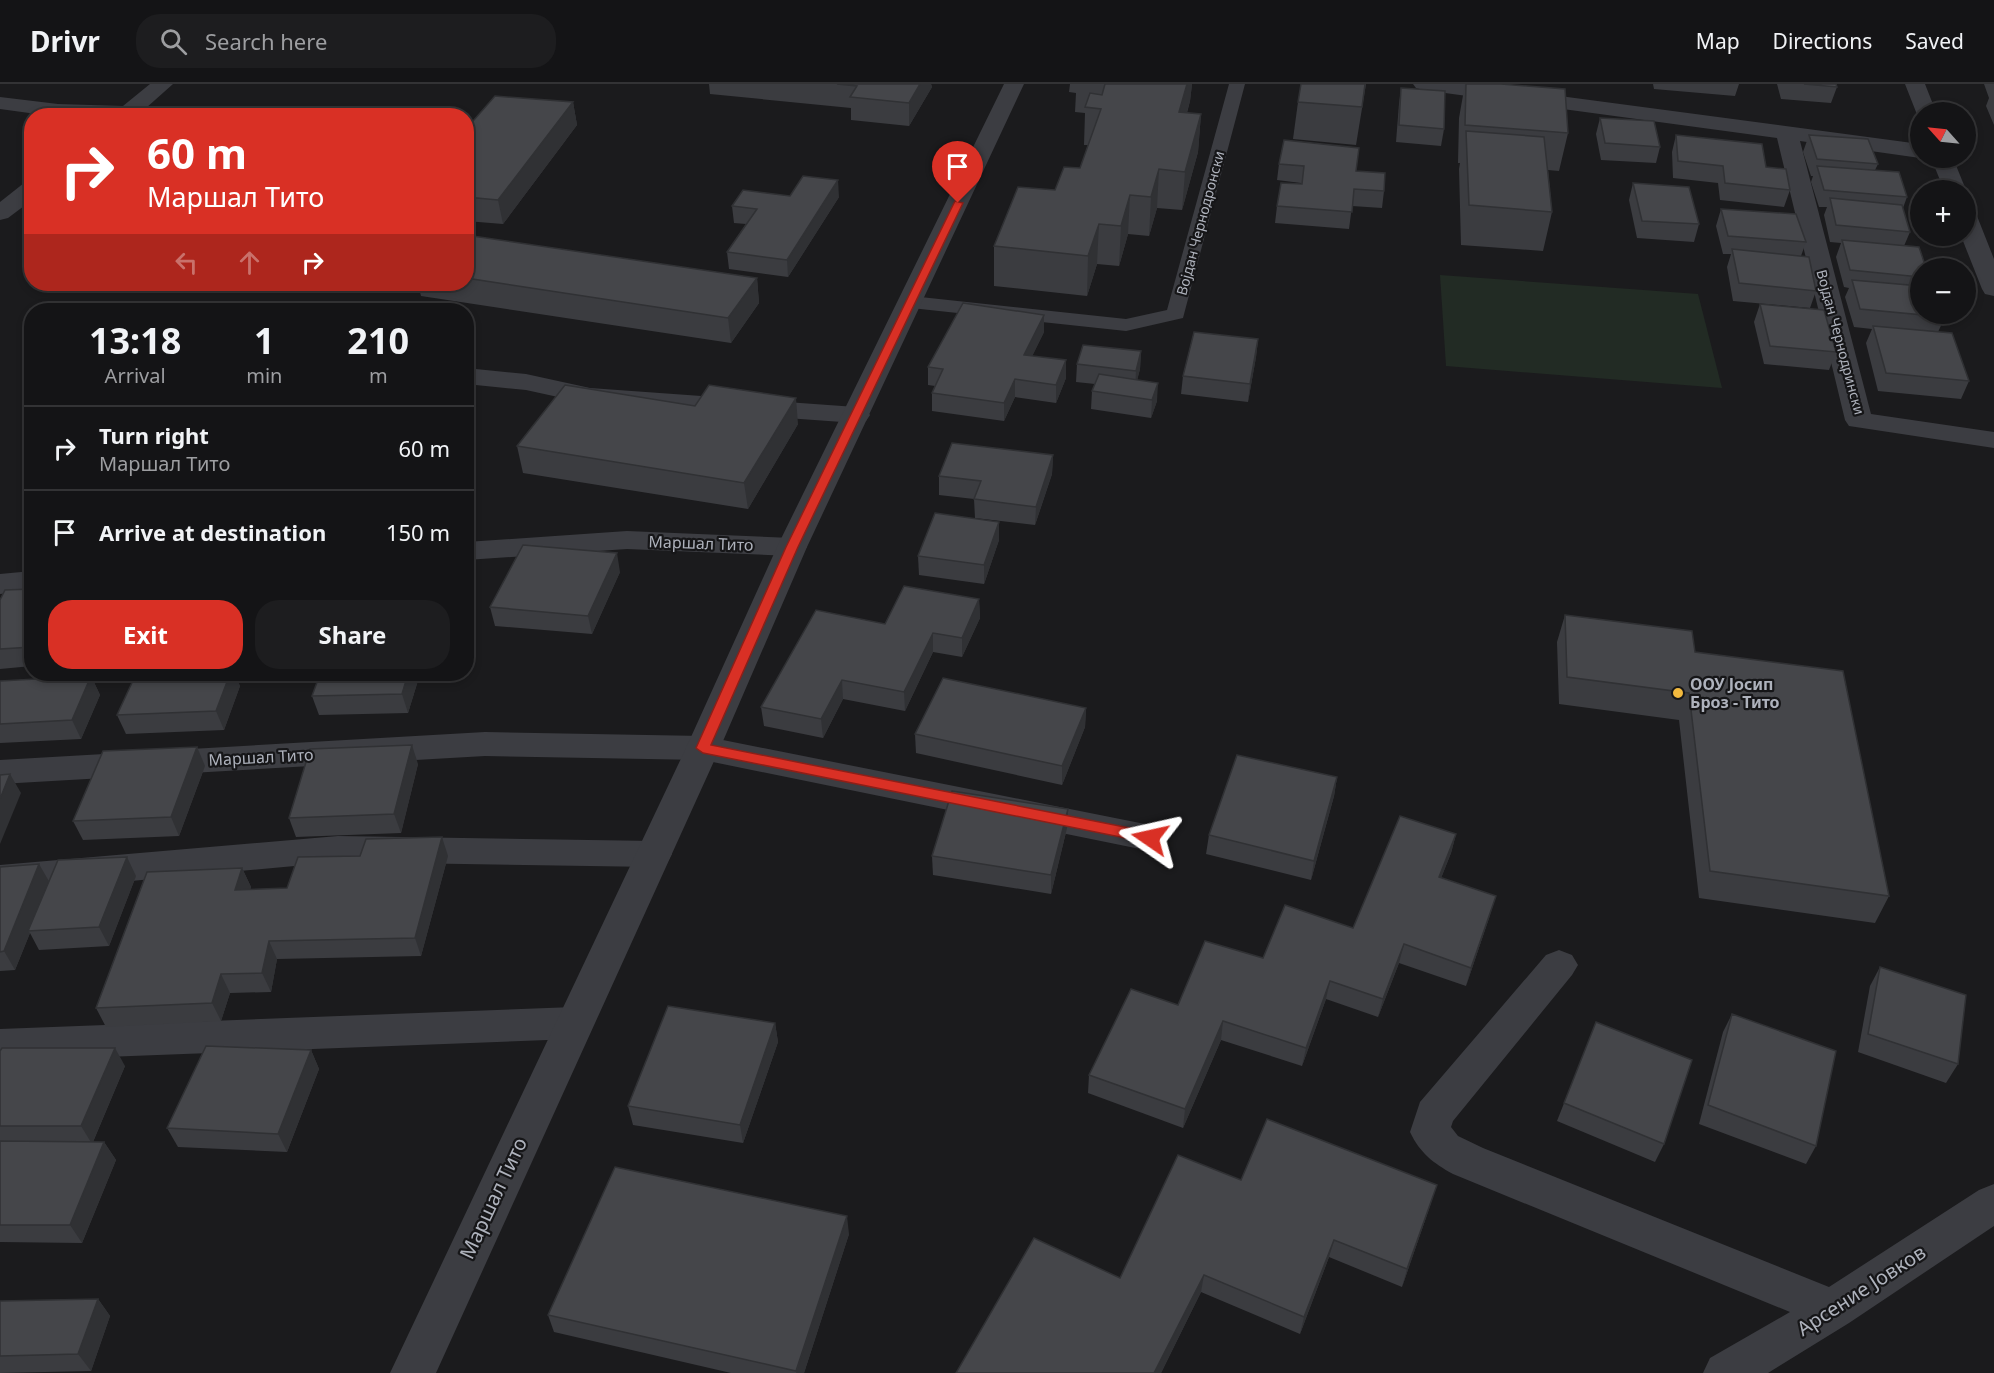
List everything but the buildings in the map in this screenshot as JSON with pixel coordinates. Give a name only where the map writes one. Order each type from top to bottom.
[{"type":"street","points":[[133,108],[163,84]]},
{"type":"street","name":"Маршал Тито","points":[[413,1373],[703,748],[792,547],[1014,84]]},
{"type":"street","points":[[1423,84],[1910,150]]},
{"type":"street","points":[[1915,84],[1922,102]]},
{"type":"street","points":[[0,103],[41,108]]},
{"type":"street","name":"Војдан Чернодрински","points":[[1787,134],[1859,420],[1994,440]]},
{"type":"street","points":[[0,213],[24,194]]},
{"type":"street","points":[[1976,244],[1994,289]]},
{"type":"street","points":[[474,377],[526,382],[590,396],[856,415]]},
{"type":"street","name":"Маршал Тито","points":[[474,550],[627,540],[792,547]]},
{"type":"street","points":[[0,584],[24,582]]},
{"type":"street","name":"Маршал Тито","points":[[0,772],[485,744],[703,748],[1150,838]]},
{"type":"street","points":[[0,879],[338,849],[654,854]]},
{"type":"street","points":[[1559,965],[1434,1114],[1430,1132],[1444,1148],[1468,1161],[1833,1309]]},
{"type":"street","points":[[0,1045],[574,1023]]},
{"type":"street","name":"Арсение Јовков","points":[[1726,1373],[1833,1309],[1994,1203]]},
{"type":"lane","name":"Војдан Чернодронски","points":[[911,302],[1126,325],[1176,314],[1237,84]]},
{"type":"shaded area","points":[[1440,275],[1698,294],[1722,388],[1446,366]]},
{"type":"place","name":"ООУ Јосип Броз - Тито","points":[[1678,693]]},
{"type":"route","points":[[958,203],[792,547],[703,748],[1150,838]]}]
